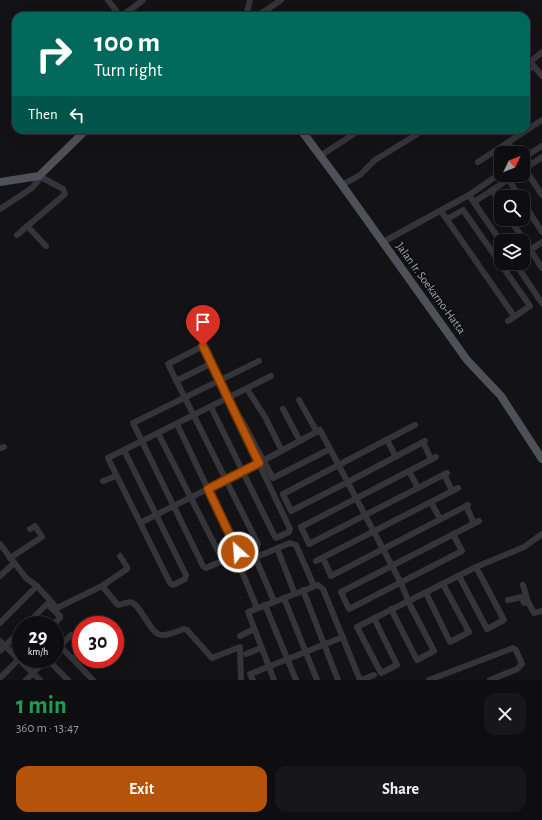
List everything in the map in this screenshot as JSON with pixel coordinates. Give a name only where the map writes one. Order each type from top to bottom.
[{"type":"main road","points":[[0,182],[42,174],[50,164],[82,134]]},
{"type":"main road","name":"Jalan Ir. Soekarno-Hatta","points":[[304,134],[467,360],[501,396],[542,459]]},
{"type":"street","points":[[127,12],[144,0]]},
{"type":"street","points":[[248,12],[250,0]]},
{"type":"street","points":[[263,12],[281,0]]},
{"type":"street","points":[[111,1],[118,12]]},
{"type":"street","points":[[542,52],[530,61],[542,76]]},
{"type":"street","points":[[530,128],[542,120]]},
{"type":"street","points":[[320,156],[354,134]]},
{"type":"street","points":[[342,185],[360,175],[375,160],[417,134]]},
{"type":"street","points":[[478,162],[520,134]]},
{"type":"street","points":[[508,142],[510,146]]},
{"type":"street","points":[[530,154],[542,146]]},
{"type":"street","points":[[530,165],[542,158]]},
{"type":"street","points":[[0,209],[32,188],[42,174],[66,192],[17,234]]},
{"type":"street","points":[[530,177],[542,195]]},
{"type":"street","points":[[383,242],[469,195],[494,178]]},
{"type":"street","points":[[474,202],[504,182]]},
{"type":"street","points":[[469,195],[496,234]]},
{"type":"street","points":[[447,219],[463,210],[530,306],[508,321]]},
{"type":"street","points":[[441,211],[514,316]]},
{"type":"street","points":[[530,213],[542,232]]},
{"type":"street","points":[[27,226],[46,246]]},
{"type":"street","points":[[542,242],[530,250],[542,268]]},
{"type":"street","points":[[520,270],[542,303]]},
{"type":"street","points":[[177,424],[238,552],[242,554],[256,549],[258,544],[168,364],[203,346],[262,462],[290,529],[289,532],[276,538],[275,537],[211,407]]},
{"type":"street","points":[[158,433],[222,559],[220,562],[204,568],[133,423],[259,361]]},
{"type":"street","points":[[176,381],[212,363]]},
{"type":"street","points":[[124,450],[186,574],[185,579],[173,585],[170,583],[108,458],[271,376]]},
{"type":"street","points":[[247,389],[265,417],[282,451]]},
{"type":"street","points":[[299,400],[317,432]]},
{"type":"street","points":[[283,409],[300,441]]},
{"type":"street","points":[[316,562],[455,490],[445,474],[309,544],[301,527],[434,458],[424,442],[291,511],[283,494],[415,425]]},
{"type":"street","points":[[140,523],[262,462],[320,430],[375,532],[434,651],[417,660],[391,609]]},
{"type":"street","points":[[387,440],[396,457]]},
{"type":"street","points":[[262,462],[273,478],[330,448]]},
{"type":"street","points":[[410,471],[418,488]]},
{"type":"street","points":[[103,481],[116,476]]},
{"type":"street","points":[[431,502],[440,519]]},
{"type":"street","points":[[323,558],[331,576],[467,506],[477,522],[453,534],[392,565],[340,592],[349,610],[462,551],[453,534]]},
{"type":"street","points":[[0,576],[12,561],[45,536],[35,526],[30,529]]},
{"type":"street","points":[[374,618],[397,665],[381,673],[357,627],[374,618],[391,609],[476,567],[524,547],[542,534]]},
{"type":"street","points":[[257,608],[241,569],[242,563],[290,542],[296,545],[314,586]]},
{"type":"street","points":[[0,544],[26,578],[37,586],[56,608],[102,586],[127,570],[127,567],[120,556]]},
{"type":"street","points":[[277,548],[294,594]]},
{"type":"street","points":[[256,557],[274,601]]},
{"type":"street","points":[[459,576],[487,629],[504,620],[476,567]]},
{"type":"street","points":[[426,593],[450,642],[469,632],[442,584]]},
{"type":"street","points":[[274,680],[247,613],[274,601],[318,585],[323,589],[360,680],[374,675]]},
{"type":"street","points":[[523,585],[528,602],[534,613],[542,611]]},
{"type":"street","points":[[0,623],[37,586]]},
{"type":"street","points":[[102,586],[118,605],[128,602],[134,604],[157,634],[165,636],[184,629],[187,630],[212,658],[240,647],[241,680]]},
{"type":"street","points":[[303,590],[338,680]]},
{"type":"street","points":[[508,600],[522,597],[524,603],[528,602]]},
{"type":"street","points":[[284,598],[317,680]]},
{"type":"street","points":[[35,616],[47,604],[60,616]]},
{"type":"street","points":[[265,605],[296,680]]},
{"type":"street","points":[[240,636],[254,629]]},
{"type":"street","points":[[64,642],[72,635]]},
{"type":"street","points":[[253,680],[250,674],[343,637]]},
{"type":"street","points":[[0,640],[12,651]]},
{"type":"street","points":[[0,651],[12,640]]},
{"type":"street","points":[[246,654],[261,648]]},
{"type":"street","points":[[429,680],[514,648],[522,664],[521,667],[517,670],[490,680]]},
{"type":"street","points":[[64,650],[72,658]]},
{"type":"street","points":[[0,678],[12,666]]},
{"type":"street","points":[[29,668],[40,680]]},
{"type":"street","points":[[26,680],[38,668]]},
{"type":"street","points":[[56,668],[68,680]]},
{"type":"street","points":[[82,668],[93,680]]},
{"type":"route","points":[[203,346],[259,463],[208,489],[238,552]]}]
